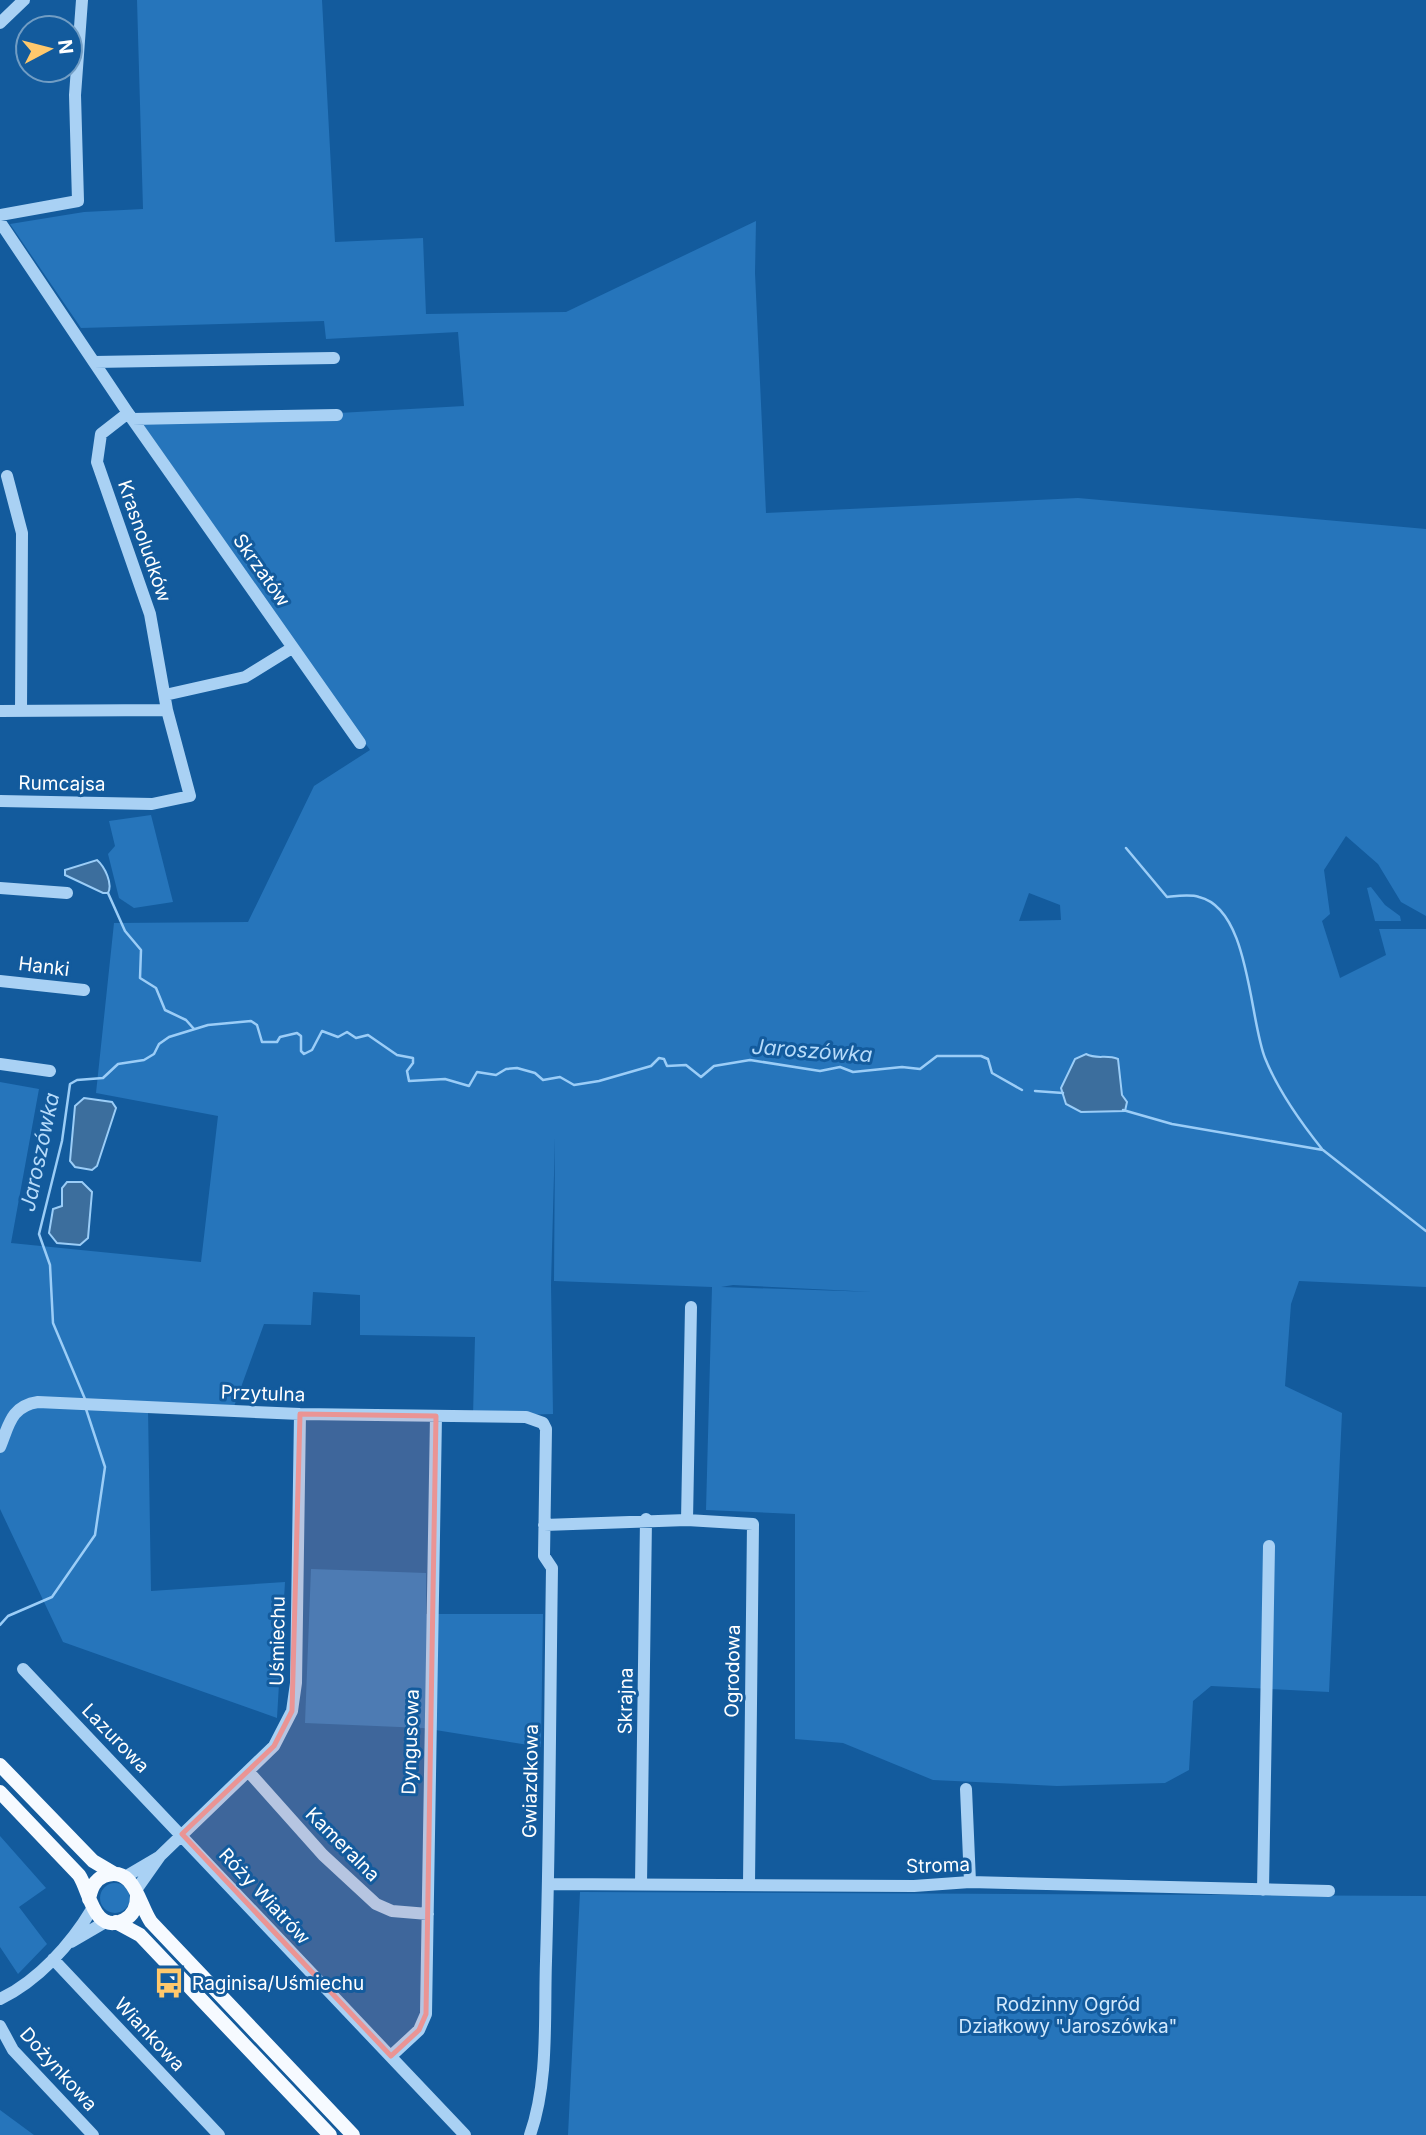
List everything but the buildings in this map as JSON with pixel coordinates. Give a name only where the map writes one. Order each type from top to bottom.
[{"type":"main road","points":[[0,1765],[93,1861],[120,1876],[137,1893],[150,1922],[353,2135]]},
{"type":"main road","points":[[0,1792],[79,1875],[91,1904],[111,1922],[140,1934],[330,2135]]},
{"type":"main road","points":[[91,1904],[92,1888],[99,1879],[120,1876]]},
{"type":"main road","points":[[111,1922],[130,1916],[137,1893]]},
{"type":"street","points":[[0,23],[24,0]]},
{"type":"street","points":[[0,215],[78,201],[75,95],[82,0]]},
{"type":"street","name":"Skrzatów","points":[[0,222],[130,416],[360,743]]},
{"type":"street","points":[[94,362],[334,358]]},
{"type":"street","points":[[130,416],[337,415]]},
{"type":"street","name":"Krasnoludków","points":[[130,416],[101,434],[97,444],[97,462],[150,614],[167,710],[190,796]]},
{"type":"street","points":[[6,475],[22,533],[21,711]]},
{"type":"street","points":[[165,695],[244,677],[292,648]]},
{"type":"street","points":[[0,711],[167,710]]},
{"type":"street","name":"Rumcajsa","points":[[0,801],[152,804],[190,796]]},
{"type":"street","points":[[0,888],[67,893]]},
{"type":"street","name":"Hanki","points":[[0,981],[84,990]]},
{"type":"street","points":[[0,1064],[50,1071]]},
{"type":"street","points":[[687,1520],[691,1307]]},
{"type":"street","name":"Przytulna","points":[[0,1447],[14,1412],[24,1405],[38,1402],[300,1414],[534,1418],[546,1429]]},
{"type":"street","name":"Uśmiechu","points":[[137,1893],[160,1856],[274,1746],[283,1731],[295,1697],[300,1414]]},
{"type":"street","name":"Dyngusowa","points":[[391,2056],[419,2030],[426,2014],[436,1416]]},
{"type":"street","name":"Gwiazdkowa","points":[[530,2135],[539,2099],[543,2065],[549,1884],[552,1568],[544,1556],[546,1429]]},
{"type":"street","name":"Ogrodowa","points":[[544,1525],[646,1519],[753,1524],[749,1884]]},
{"type":"street","name":"Skrajna","points":[[641,1884],[646,1519]]},
{"type":"street","points":[[1263,1889],[1269,1546]]},
{"type":"street","name":"Lazurowa","points":[[23,1669],[182,1835]]},
{"type":"street","name":"Kameralna","points":[[248,1771],[323,1854],[376,1904],[392,1911],[428,1914]]},
{"type":"street","points":[[966,1789],[970,1882]]},
{"type":"street","name":"Róży Wiatrów","points":[[182,1835],[465,2135]]},
{"type":"street","name":"Uśmiechu","points":[[120,1876],[160,1856]]},
{"type":"street","name":"Stroma","points":[[549,1884],[914,1886],[970,1882],[1329,1891]]},
{"type":"street","points":[[0,1999],[20,1988],[68,1944],[91,1904]]},
{"type":"street","points":[[68,1944],[111,1922]]},
{"type":"street","name":"Wiankowa","points":[[53,1959],[219,2135]]},
{"type":"street","name":"Dożynkowa","points":[[0,2026],[13,2050],[93,2135]]},
{"type":"highlighted area","points":[[300,1414],[436,1416],[426,2014],[419,2030],[391,2056],[182,1834],[274,1746],[292,1711]]},
{"type":"green space","points":[[137,0],[322,0],[335,242],[423,238],[426,314],[566,312],[756,221],[755,273],[766,513],[1078,498],[1426,529],[1426,916],[1401,902],[1378,864],[1346,836],[1324,870],[1330,914],[1322,921],[1340,978],[1386,955],[1379,929],[1426,929],[1426,1287],[1299,1281],[1291,1304],[1285,1386],[1342,1413],[1329,1692],[1211,1686],[1193,1701],[1189,1770],[1165,1783],[1057,1786],[933,1780],[843,1743],[795,1739],[795,1514],[706,1510],[712,1287],[554,1281],[555,1138],[551,1285],[553,1414],[473,1416],[475,1337],[360,1335],[360,1295],[313,1292],[311,1325],[264,1324],[232,1412],[148,1409],[151,1591],[285,1582],[277,1718],[63,1642],[0,1509],[0,1082],[39,1089],[11,1243],[201,1262],[218,1116],[96,1093],[114,923],[248,922],[314,786],[370,750],[143,424],[464,406],[458,332],[326,339],[324,321],[81,328],[10,224],[84,212],[143,209]],"holes":[[[1029,893],[1060,905],[1061,920],[1019,921]],[[733,1285],[872,1292],[721,1287]]]},
{"type":"green space","points":[[151,815],[173,902],[134,908],[119,898],[108,854],[115,846],[109,821]]},
{"type":"green space","points":[[1371,887],[1385,905],[1400,916],[1401,921],[1375,921],[1367,888]]},
{"type":"green space","points":[[311,1569],[426,1573],[426,1614],[543,1614],[541,1747],[423,1728],[305,1723]]},
{"type":"green space","points":[[0,1836],[46,1888],[19,1907],[47,1944],[18,1974],[0,1947]]},
{"type":"green space","points":[[115,1883],[126,1887],[130,1898],[126,1909],[115,1913],[104,1909],[100,1898],[104,1887]]},
{"type":"green space","name":"Rodzinny Ogród Działkowy \"Jaroszówka\"","points":[[580,1892],[1426,1896],[1426,2135],[568,2135]]},
{"type":"green space","points":[[0,2110],[34,2135],[0,2135]]},
{"type":"shaded area","points":[[97,860],[110,885],[108,893],[65,875],[65,870]]},
{"type":"shaded area","points":[[1086,1054],[1118,1059],[1122,1095],[1127,1102],[1125,1111],[1081,1112],[1066,1104],[1061,1088],[1075,1059]]},
{"type":"shaded area","points":[[84,1098],[112,1102],[116,1108],[97,1166],[92,1170],[75,1167],[70,1161],[75,1106]]},
{"type":"shaded area","points":[[67,1182],[82,1182],[92,1192],[88,1238],[80,1245],[57,1243],[49,1233],[53,1209],[62,1206],[62,1188]]},
{"type":"waterway","points":[[1126,848],[1167,897],[1199,897],[1216,906],[1229,922],[1245,967],[1265,1058],[1290,1105],[1322,1149]]},
{"type":"waterway","points":[[108,893],[125,931],[141,950],[140,978],[156,988],[165,1010],[186,1020],[194,1029]]},
{"type":"waterway","name":"Jaroszówka","points":[[85,1399],[53,1323],[50,1265],[39,1234],[62,1141],[70,1084],[77,1080],[103,1078],[118,1064],[144,1060],[154,1054],[159,1044],[169,1037],[208,1025],[251,1021],[257,1025],[262,1042],[277,1042],[280,1037],[297,1033],[301,1036],[301,1051],[304,1054],[312,1050],[322,1031],[338,1037],[347,1032],[356,1038],[368,1035],[397,1055],[413,1058],[407,1071],[409,1081],[445,1079],[469,1086],[477,1072],[496,1075],[506,1069],[517,1068],[535,1073],[543,1080],[560,1077],[574,1085],[599,1081],[651,1066],[659,1058],[664,1059],[667,1066],[686,1065],[701,1077],[714,1066],[750,1060],[820,1071],[840,1067],[853,1072],[902,1067],[920,1069],[937,1056],[981,1056],[988,1059],[992,1073],[1022,1090]]},
{"type":"waterway","points":[[1035,1091],[1063,1093]]},
{"type":"waterway","points":[[1123,1110],[1172,1124],[1323,1150],[1426,1231]]},
{"type":"waterway","name":"Jaroszówka","points":[[0,1625],[8,1616],[52,1597],[95,1535],[105,1467],[86,1409]]},
{"type":"place","name":"Raginisa/Uśmiechu","points":[[169,1983]]}]
